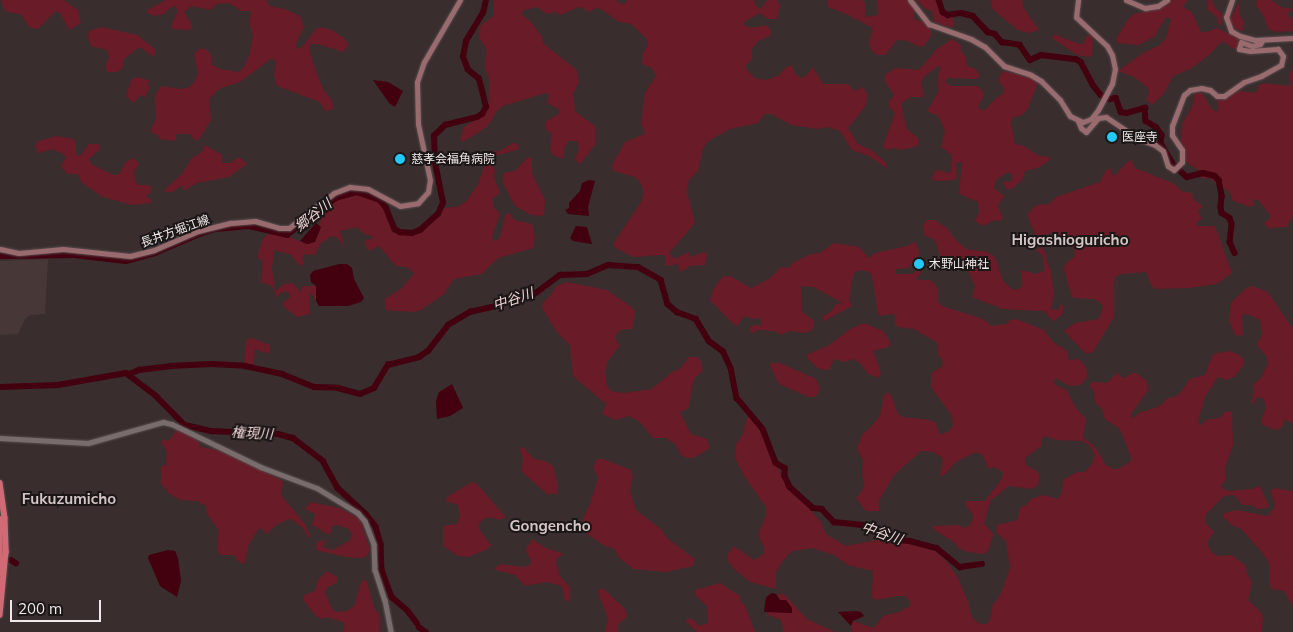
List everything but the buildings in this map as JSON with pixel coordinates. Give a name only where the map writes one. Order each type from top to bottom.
[{"type":"highway","points":[[0,483],[5,518],[6,552],[0,615]]},
{"type":"highway","points":[[0,519],[0,573]]},
{"type":"main road","name":"長井方堀江線","points":[[0,249],[19,253],[63,249],[130,256],[154,250],[198,231],[231,223],[255,221],[279,228],[289,228],[331,195],[350,187],[368,189],[400,206],[418,203],[428,192],[430,180],[418,124],[417,82],[424,62],[460,0]]},
{"type":"main road","points":[[910,0],[929,24],[972,39],[985,47],[1004,66],[1031,75],[1060,100],[1070,116],[1078,121],[1087,121],[1094,115],[1112,84],[1115,69],[1107,46],[1076,17],[1078,0]]},
{"type":"main road","points":[[1126,0],[1145,8],[1158,6],[1167,0]]},
{"type":"main road","points":[[1232,0],[1226,17],[1226,24],[1240,39],[1262,41],[1293,38]]},
{"type":"main road","points":[[1078,121],[1081,128],[1086,132],[1098,118],[1106,117],[1137,138],[1155,145],[1162,151],[1168,166],[1176,169],[1180,164],[1182,150],[1172,135],[1172,126],[1186,92],[1201,88],[1210,90],[1217,96],[1224,96],[1244,82],[1261,76],[1283,62],[1283,54],[1278,49],[1243,51],[1240,49],[1240,39]]},
{"type":"street","points":[[0,438],[88,443],[163,422],[172,424],[261,467],[317,488],[358,513],[365,521],[374,544],[375,570],[385,600],[391,632]]},
{"type":"shaded area","points":[[1,0],[64,0],[78,10],[81,23],[69,30],[60,13],[56,11],[39,28],[34,29],[28,26],[22,15],[5,11]]},
{"type":"shaded area","points":[[166,0],[266,0],[270,6],[285,9],[300,16],[304,27],[296,43],[297,49],[302,47],[316,29],[322,27],[334,31],[345,39],[348,44],[344,52],[317,44],[311,44],[309,47],[323,89],[331,99],[334,109],[325,111],[320,102],[277,86],[274,76],[276,62],[272,58],[240,82],[219,89],[209,99],[211,120],[199,140],[194,140],[191,134],[177,134],[175,141],[160,139],[158,135],[150,132],[156,118],[155,95],[159,89],[162,86],[180,89],[190,87],[198,73],[194,53],[202,48],[211,55],[211,64],[220,69],[239,72],[244,67],[249,56],[253,35],[249,22],[251,11],[241,11],[229,3],[217,4],[210,10],[191,6],[184,12],[192,27],[189,30],[172,29],[171,26],[178,11],[177,8],[173,6],[164,14],[155,16],[147,13],[147,10]]},
{"type":"shaded area","points":[[494,0],[615,0],[624,5],[627,0],[754,0],[756,6],[761,9],[767,0],[777,0],[780,6],[777,19],[768,19],[760,13],[744,22],[744,25],[751,28],[767,25],[771,31],[770,36],[758,41],[752,49],[752,59],[746,65],[746,69],[755,78],[766,80],[778,76],[785,68],[792,65],[795,74],[802,78],[813,67],[823,84],[848,84],[855,91],[863,87],[868,95],[865,107],[848,128],[858,144],[873,151],[886,163],[888,169],[869,156],[852,150],[840,131],[827,127],[818,129],[791,125],[772,114],[765,114],[758,123],[730,129],[708,141],[703,149],[698,171],[689,180],[687,192],[695,223],[669,253],[674,259],[689,252],[690,257],[704,252],[707,254],[705,265],[690,266],[680,271],[678,264],[667,266],[665,264],[665,256],[662,255],[633,257],[614,247],[613,244],[641,202],[644,193],[640,182],[635,177],[613,171],[612,165],[625,142],[645,134],[641,123],[645,93],[656,76],[652,68],[642,64],[643,53],[648,44],[646,38],[631,24],[619,22],[601,9],[596,8],[589,12],[581,7],[561,15],[555,12],[547,14],[537,7],[524,10],[521,14],[529,20],[541,35],[544,44],[577,70],[579,82],[573,94],[576,112],[595,126],[595,145],[580,164],[575,160],[579,148],[577,141],[569,141],[565,146],[563,159],[553,155],[550,149],[552,133],[547,131],[545,126],[546,121],[559,114],[559,109],[547,103],[549,95],[545,93],[503,106],[497,111],[487,127],[463,142],[460,140],[464,127],[484,115],[489,102],[489,78],[485,68],[486,49],[480,39],[479,32],[481,25],[494,16]]},
{"type":"shaded area","points":[[828,0],[863,0],[865,4],[865,17],[878,15],[877,0],[906,0],[914,7],[914,20],[922,21],[931,29],[931,36],[924,46],[919,47],[908,41],[897,40],[885,55],[877,55],[871,50],[869,43],[873,29],[846,14],[828,7]]},
{"type":"shaded area","points":[[917,0],[939,0],[943,12],[953,17],[954,27],[944,26],[934,21],[932,11],[924,8]]},
{"type":"shaded area","points":[[991,0],[1022,0],[1024,8],[1039,30],[1029,33],[1018,30],[992,8]]},
{"type":"shaded area","points":[[1172,0],[1187,0],[1183,7],[1192,12],[1201,32],[1217,28],[1238,38],[1239,52],[1222,41],[1209,55],[1192,68],[1173,76],[1163,95],[1152,105],[1146,100],[1149,93],[1148,88],[1134,77],[1118,71],[1143,53],[1160,45],[1166,38],[1171,19],[1166,17],[1155,36],[1139,45],[1117,43],[1116,39],[1129,18],[1134,14],[1161,8]]},
{"type":"shaded area","points":[[1207,0],[1212,0],[1215,8],[1222,13],[1222,26],[1218,23],[1218,18],[1208,10]]},
{"type":"shaded area","points":[[1257,0],[1271,0],[1281,7],[1293,9],[1287,14],[1293,20],[1293,31],[1276,32],[1268,29],[1264,16],[1256,6]]},
{"type":"shaded area","points":[[1239,2],[1240,15],[1244,22],[1243,31],[1235,29],[1229,21]]},
{"type":"shaded area","points":[[102,27],[137,35],[155,49],[155,55],[152,56],[142,48],[138,48],[124,59],[122,69],[117,72],[107,72],[105,66],[109,57],[107,50],[91,46],[88,37],[89,31]]},
{"type":"shaded area","points":[[1054,34],[1079,44],[1084,43],[1087,35],[1091,35],[1093,40],[1092,55],[1089,57],[1077,55],[1052,38]]},
{"type":"shaded area","points":[[952,39],[961,45],[961,51],[966,57],[967,66],[976,69],[980,76],[976,79],[947,78],[945,83],[953,86],[977,86],[983,91],[984,96],[978,106],[980,110],[985,110],[996,98],[1003,94],[1004,89],[998,79],[1003,71],[1032,78],[1038,83],[1027,110],[1022,115],[1012,118],[1011,123],[1015,144],[1024,146],[1039,156],[1049,157],[1050,160],[1038,168],[1025,171],[1023,179],[1012,189],[1006,189],[1003,183],[1013,180],[1011,173],[1006,173],[996,180],[994,188],[1004,196],[998,206],[1003,218],[1000,221],[995,220],[983,226],[975,221],[979,211],[978,202],[959,194],[962,162],[956,163],[957,177],[955,180],[938,181],[931,179],[936,170],[950,173],[951,170],[952,155],[941,147],[945,131],[939,117],[927,111],[938,92],[938,75],[941,66],[924,77],[921,82],[924,97],[910,97],[901,104],[907,129],[919,139],[918,146],[901,150],[894,148],[886,150],[883,146],[895,113],[889,107],[889,101],[894,95],[885,81],[885,75],[895,68],[919,70],[936,50]]},
{"type":"shaded area","points":[[1293,69],[1293,214],[1287,227],[1268,228],[1264,223],[1270,218],[1270,215],[1258,200],[1253,199],[1254,205],[1250,207],[1233,201],[1229,191],[1209,178],[1202,179],[1198,170],[1184,160],[1180,150],[1182,124],[1193,105],[1194,93],[1202,93],[1212,109],[1217,112],[1217,100],[1233,93],[1240,91],[1256,93],[1259,85],[1264,83],[1289,86],[1291,84],[1289,75]]},
{"type":"shaded area","points":[[137,77],[151,81],[147,84],[150,87],[145,97],[140,95],[134,103],[126,96],[131,80]]},
{"type":"shaded area","points":[[373,80],[388,82],[403,91],[395,107],[389,103]]},
{"type":"shaded area","points":[[56,136],[73,139],[76,143],[76,155],[80,156],[89,144],[99,144],[100,149],[89,159],[91,164],[113,175],[118,175],[125,163],[132,158],[136,160],[139,164],[134,172],[136,182],[139,185],[149,185],[152,188],[151,192],[146,196],[152,200],[151,203],[132,205],[103,197],[82,183],[78,174],[67,174],[61,166],[66,158],[65,155],[53,149],[39,153],[36,150],[35,145],[39,141]]},
{"type":"shaded area","points":[[516,143],[519,147],[517,150],[494,156],[490,159],[495,170],[494,177],[500,193],[492,199],[494,208],[500,213],[492,237],[494,241],[499,239],[506,214],[510,213],[514,220],[532,224],[535,237],[533,248],[498,258],[482,274],[454,279],[444,294],[421,310],[414,312],[385,310],[385,299],[401,289],[414,273],[407,267],[396,266],[379,246],[369,251],[364,243],[366,240],[372,239],[372,236],[364,234],[357,227],[340,231],[345,248],[338,238],[332,236],[320,244],[315,255],[305,254],[303,256],[303,266],[299,265],[291,255],[274,250],[272,268],[275,291],[284,284],[293,283],[300,292],[302,286],[316,286],[316,301],[312,293],[310,294],[310,314],[297,317],[283,306],[283,303],[290,297],[289,293],[283,291],[277,297],[272,286],[261,282],[263,261],[257,257],[263,239],[268,234],[289,237],[307,244],[319,234],[321,217],[328,208],[328,203],[340,195],[359,191],[380,199],[387,205],[395,227],[400,231],[412,232],[425,225],[441,209],[460,206],[468,199],[478,184],[489,152],[500,151]]},
{"type":"shaded area","points":[[205,145],[222,155],[222,163],[231,163],[237,158],[241,158],[247,164],[229,177],[197,183],[185,190],[183,190],[183,185],[172,192],[165,192],[165,189],[182,174],[192,158],[201,153]]},
{"type":"shaded area","points":[[528,157],[532,159],[532,174],[545,200],[544,216],[531,215],[515,206],[503,183],[503,173],[515,171]]},
{"type":"shaded area","points":[[1128,161],[1132,161],[1135,168],[1175,184],[1181,191],[1192,193],[1194,200],[1203,206],[1198,211],[1202,219],[1197,222],[1197,226],[1215,226],[1232,273],[1217,284],[1190,288],[1155,289],[1151,285],[1146,272],[1121,274],[1115,277],[1114,317],[1093,352],[1086,354],[1064,331],[1075,323],[1099,319],[1103,305],[1095,299],[1074,298],[1071,295],[1064,269],[1065,264],[1075,256],[1074,249],[1069,242],[1054,233],[1037,236],[1027,215],[1035,206],[1041,204],[1048,205],[1056,197],[1100,182],[1106,170],[1111,168],[1112,175],[1115,175]]},
{"type":"shaded area","points":[[589,180],[595,181],[588,207],[589,216],[568,214],[565,210],[569,208],[569,203],[580,191],[582,183]]},
{"type":"shaded area","points":[[927,220],[935,220],[948,229],[966,249],[987,252],[995,257],[1003,281],[1013,290],[1019,289],[1022,285],[1021,270],[1036,274],[1044,271],[1043,256],[1036,250],[1041,247],[1046,254],[1051,271],[1054,294],[1051,309],[1058,310],[1061,304],[1064,306],[1062,315],[1053,321],[1044,311],[1003,309],[972,297],[975,286],[964,262],[944,269],[936,265],[940,256],[935,240],[924,235],[923,225]]},
{"type":"shaded area","points":[[316,223],[321,227],[315,242],[307,244],[300,241]]},
{"type":"shaded area","points":[[576,226],[587,227],[592,244],[573,241],[570,238]]},
{"type":"shaded area","points":[[914,242],[920,254],[908,268],[896,269],[896,274],[912,274],[919,269],[921,273],[916,280],[930,280],[935,284],[938,289],[938,303],[945,307],[983,319],[992,326],[1007,324],[1010,320],[1016,319],[1044,330],[1053,342],[1067,351],[1069,360],[1077,359],[1081,361],[1086,368],[1088,376],[1081,385],[1069,386],[1056,378],[1053,381],[1057,386],[1066,389],[1076,408],[1086,419],[1083,437],[1096,448],[1106,465],[1114,469],[1118,469],[1131,461],[1131,457],[1120,429],[1105,419],[1102,409],[1095,402],[1094,392],[1090,386],[1091,382],[1107,383],[1118,372],[1124,378],[1132,373],[1136,373],[1147,381],[1147,392],[1131,414],[1132,419],[1139,413],[1160,406],[1168,398],[1175,397],[1190,379],[1205,375],[1212,356],[1216,353],[1230,351],[1241,356],[1244,360],[1243,366],[1234,377],[1226,380],[1218,377],[1205,397],[1198,422],[1201,425],[1206,420],[1219,418],[1226,411],[1232,412],[1233,445],[1225,468],[1226,480],[1221,485],[1222,488],[1229,491],[1251,489],[1260,486],[1269,506],[1268,508],[1258,509],[1251,505],[1243,505],[1234,495],[1224,496],[1206,514],[1205,522],[1214,532],[1207,542],[1211,552],[1218,556],[1232,555],[1246,566],[1246,571],[1252,583],[1248,600],[1260,611],[1263,618],[1262,632],[852,632],[851,626],[853,621],[874,628],[883,616],[899,612],[910,606],[910,601],[905,596],[875,600],[872,597],[873,571],[848,565],[834,555],[812,548],[792,551],[782,562],[776,572],[776,589],[750,582],[733,568],[728,561],[728,554],[734,546],[754,560],[764,554],[764,547],[758,536],[766,515],[766,507],[744,476],[735,458],[736,444],[743,434],[747,417],[751,416],[761,430],[782,477],[821,522],[826,534],[846,546],[886,538],[934,550],[947,562],[958,578],[973,619],[980,624],[986,624],[990,620],[993,604],[1000,596],[1010,568],[1006,541],[996,532],[997,525],[1017,520],[1020,508],[1031,499],[1043,495],[1058,499],[1062,492],[1063,480],[1077,472],[1085,472],[1092,464],[1095,455],[1090,446],[1083,441],[1057,440],[1044,436],[1041,440],[1041,446],[1025,458],[1026,465],[1038,472],[1040,477],[1038,485],[1031,489],[1009,486],[990,501],[984,524],[993,533],[993,536],[988,551],[984,554],[968,552],[958,548],[955,543],[933,529],[933,526],[958,525],[965,528],[971,524],[973,515],[966,506],[966,501],[985,501],[1001,480],[1003,472],[994,467],[988,469],[983,455],[976,452],[956,462],[942,477],[940,475],[943,461],[941,457],[933,452],[921,451],[893,476],[879,501],[879,511],[866,511],[856,498],[864,488],[862,475],[863,461],[857,448],[863,433],[880,416],[884,395],[887,392],[891,395],[898,414],[903,417],[930,420],[936,423],[939,434],[949,431],[953,426],[952,416],[931,387],[931,374],[942,366],[943,362],[938,354],[938,343],[914,329],[898,327],[895,324],[895,315],[887,314],[882,316],[878,314],[872,276],[869,272],[861,270],[855,272],[853,276],[849,299],[852,306],[824,321],[822,317],[832,311],[836,304],[843,303],[813,287],[801,286],[802,312],[814,321],[813,329],[806,333],[789,331],[781,335],[774,331],[757,330],[754,333],[750,332],[750,326],[761,325],[761,318],[752,319],[746,316],[738,326],[733,324],[710,300],[714,288],[723,276],[732,277],[751,288],[769,279],[781,267],[788,268],[794,262],[811,254],[820,253],[834,243],[859,247],[869,258],[875,253],[907,246]]},
{"type":"shaded area","points":[[48,259],[45,314],[30,315],[25,319],[18,334],[0,335],[0,261]]},
{"type":"shaded area","points":[[339,264],[347,264],[352,268],[354,279],[364,298],[361,302],[348,306],[319,306],[316,301],[316,286],[311,282],[310,275],[313,271]]},
{"type":"shaded area","points":[[567,282],[607,290],[633,308],[635,312],[632,329],[620,330],[615,336],[619,346],[608,361],[605,372],[607,386],[611,391],[623,393],[652,389],[672,372],[680,369],[689,357],[697,357],[700,360],[703,370],[695,378],[688,409],[680,412],[691,434],[707,439],[710,448],[693,458],[687,458],[681,455],[676,445],[666,438],[653,438],[639,421],[628,416],[616,420],[602,414],[606,404],[573,376],[570,345],[556,331],[542,308],[542,304],[551,295],[556,286]]},
{"type":"shaded area","points":[[1252,286],[1268,292],[1293,329],[1293,423],[1284,420],[1282,427],[1276,430],[1263,425],[1261,421],[1266,408],[1264,399],[1257,397],[1253,404],[1251,403],[1254,391],[1253,385],[1261,378],[1268,363],[1266,356],[1257,345],[1262,334],[1260,320],[1247,314],[1242,315],[1243,335],[1240,336],[1235,335],[1229,320],[1231,303],[1245,289]]},
{"type":"shaded area","points":[[864,323],[883,331],[890,342],[889,347],[873,351],[881,374],[879,378],[868,374],[861,364],[854,359],[843,362],[838,359],[833,361],[830,369],[824,370],[818,368],[807,358],[808,354],[828,346],[850,329]]},
{"type":"shaded area","points":[[252,338],[270,345],[269,354],[255,349],[253,366],[244,364],[246,340]]},
{"type":"shaded area","points":[[771,363],[780,363],[816,379],[820,388],[818,394],[814,397],[809,397],[779,384],[770,366]]},
{"type":"shaded area","points":[[452,384],[463,408],[450,416],[437,419],[436,401],[439,392]]},
{"type":"shaded area","points":[[178,429],[197,439],[201,447],[226,452],[283,481],[281,495],[305,524],[311,538],[308,537],[303,528],[291,519],[276,525],[267,534],[261,528],[258,530],[249,544],[245,563],[242,564],[233,555],[220,555],[217,550],[218,529],[207,514],[206,506],[197,501],[180,500],[170,494],[161,484],[161,466],[166,465],[167,452],[161,442],[163,439],[169,441]]},
{"type":"shaded area","points":[[520,447],[524,448],[534,459],[545,461],[553,466],[558,486],[557,494],[547,494],[521,471],[523,460]]},
{"type":"shaded area","points":[[597,459],[603,459],[631,470],[633,476],[630,491],[636,510],[661,529],[667,538],[695,559],[693,566],[666,572],[634,569],[618,557],[615,549],[605,546],[583,531],[582,521],[590,504],[598,478],[593,467]]},
{"type":"shaded area","points":[[472,482],[477,484],[506,517],[500,520],[489,517],[482,520],[479,526],[481,532],[491,545],[488,549],[468,557],[458,556],[443,546],[443,526],[457,524],[460,516],[457,504],[446,501],[447,497]]},
{"type":"shaded area","points":[[1274,488],[1293,491],[1293,606],[1284,591],[1270,588],[1270,569],[1268,561],[1261,551],[1240,528],[1233,526],[1223,517],[1224,513],[1237,510],[1267,516],[1275,507],[1271,491]]},
{"type":"shaded area","points":[[310,502],[340,508],[360,519],[370,549],[368,555],[363,558],[346,557],[316,550],[317,542],[326,540],[323,547],[333,550],[350,540],[352,535],[349,529],[337,525],[332,526],[331,533],[327,534],[312,525],[315,514],[305,509]]},
{"type":"shaded area","points":[[532,539],[546,548],[564,554],[557,558],[556,562],[560,576],[570,587],[570,602],[564,599],[562,586],[547,582],[525,586],[515,575],[496,570],[495,568],[500,564],[524,567],[530,565],[531,561],[526,550]]},
{"type":"shaded area","points":[[168,550],[175,551],[178,558],[181,581],[177,597],[160,586],[148,558],[149,555]]},
{"type":"shaded area","points":[[327,571],[337,577],[337,582],[327,588],[325,592],[332,609],[337,612],[347,611],[354,606],[361,583],[363,580],[367,581],[374,608],[379,614],[379,632],[343,632],[345,626],[343,622],[327,617],[322,619],[316,616],[304,601],[304,595],[315,591],[318,580]]},
{"type":"shaded area","points":[[720,583],[740,596],[741,603],[745,605],[755,632],[697,632],[686,622],[687,619],[693,619],[699,626],[708,623],[707,606],[696,596],[695,590]]},
{"type":"shaded area","points":[[599,589],[604,589],[625,609],[627,615],[618,624],[618,632],[605,632],[608,619],[598,592]]},
{"type":"shaded area","points":[[772,593],[776,594],[780,600],[786,600],[792,608],[792,613],[764,612],[766,597]]},
{"type":"shaded area","points":[[779,593],[785,595],[807,619],[835,632],[784,632],[781,620],[768,615],[768,611],[790,613],[787,601],[780,600]]},
{"type":"shaded area","points":[[838,612],[861,612],[864,616],[853,621],[851,626]]},
{"type":"waterway","name":"郷谷川","points":[[0,256],[74,255],[126,261],[155,253],[216,229],[249,226],[287,235],[336,198],[357,192],[380,200],[386,207],[395,229],[400,232],[412,233],[420,230],[438,214],[443,203],[435,163],[434,136],[445,125],[477,117],[482,114],[486,107],[479,79],[468,70],[463,57],[466,41],[483,13],[486,0]]},
{"type":"waterway","name":"郷谷川","points":[[939,0],[943,12],[948,15],[961,13],[973,16],[988,32],[995,34],[1002,42],[1020,45],[1030,60],[1041,55],[1076,59],[1081,62],[1093,85],[1101,95],[1109,99],[1116,98],[1121,112],[1127,113],[1145,108],[1146,121],[1156,127],[1162,135],[1161,143],[1173,164],[1187,177],[1203,173],[1215,176],[1219,180],[1222,196],[1222,213],[1230,218],[1232,224],[1230,242],[1235,253]]},
{"type":"waterway","name":"中谷川","points":[[129,374],[139,370],[170,366],[212,364],[245,366],[282,374],[315,387],[338,388],[360,394],[374,388],[388,365],[419,357],[428,351],[448,325],[470,312],[497,306],[519,294],[532,296],[560,275],[587,274],[608,265],[638,267],[661,280],[668,304],[677,312],[696,319],[709,341],[723,351],[731,368],[737,398],[763,429],[776,463],[785,468],[785,476],[790,487],[813,508],[822,509],[834,522],[865,525],[888,534],[896,540],[910,541],[937,548],[960,567],[982,564]]},
{"type":"waterway","name":"権現川","points":[[0,387],[58,385],[126,373],[156,396],[185,425],[212,431],[278,434],[293,438],[323,461],[338,488],[366,514],[376,527],[381,544],[382,570],[392,597],[408,611],[417,623]]},
{"type":"waterway","points":[[11,560],[16,563]]},
{"type":"waterway","name":"権現川","points":[[419,627],[426,632]]},
{"type":"place","name":"医座寺","points":[[1112,137]]},
{"type":"place","name":"慈孝会福角病院","points":[[400,159]]},
{"type":"place","name":"木野山神社","points":[[919,264]]},
{"type":"district","name":"Higashioguricho","points":[[1070,240]]},
{"type":"district","name":"Fukuzumicho","points":[[69,499]]},
{"type":"district","name":"Gongencho","points":[[550,526]]}]
